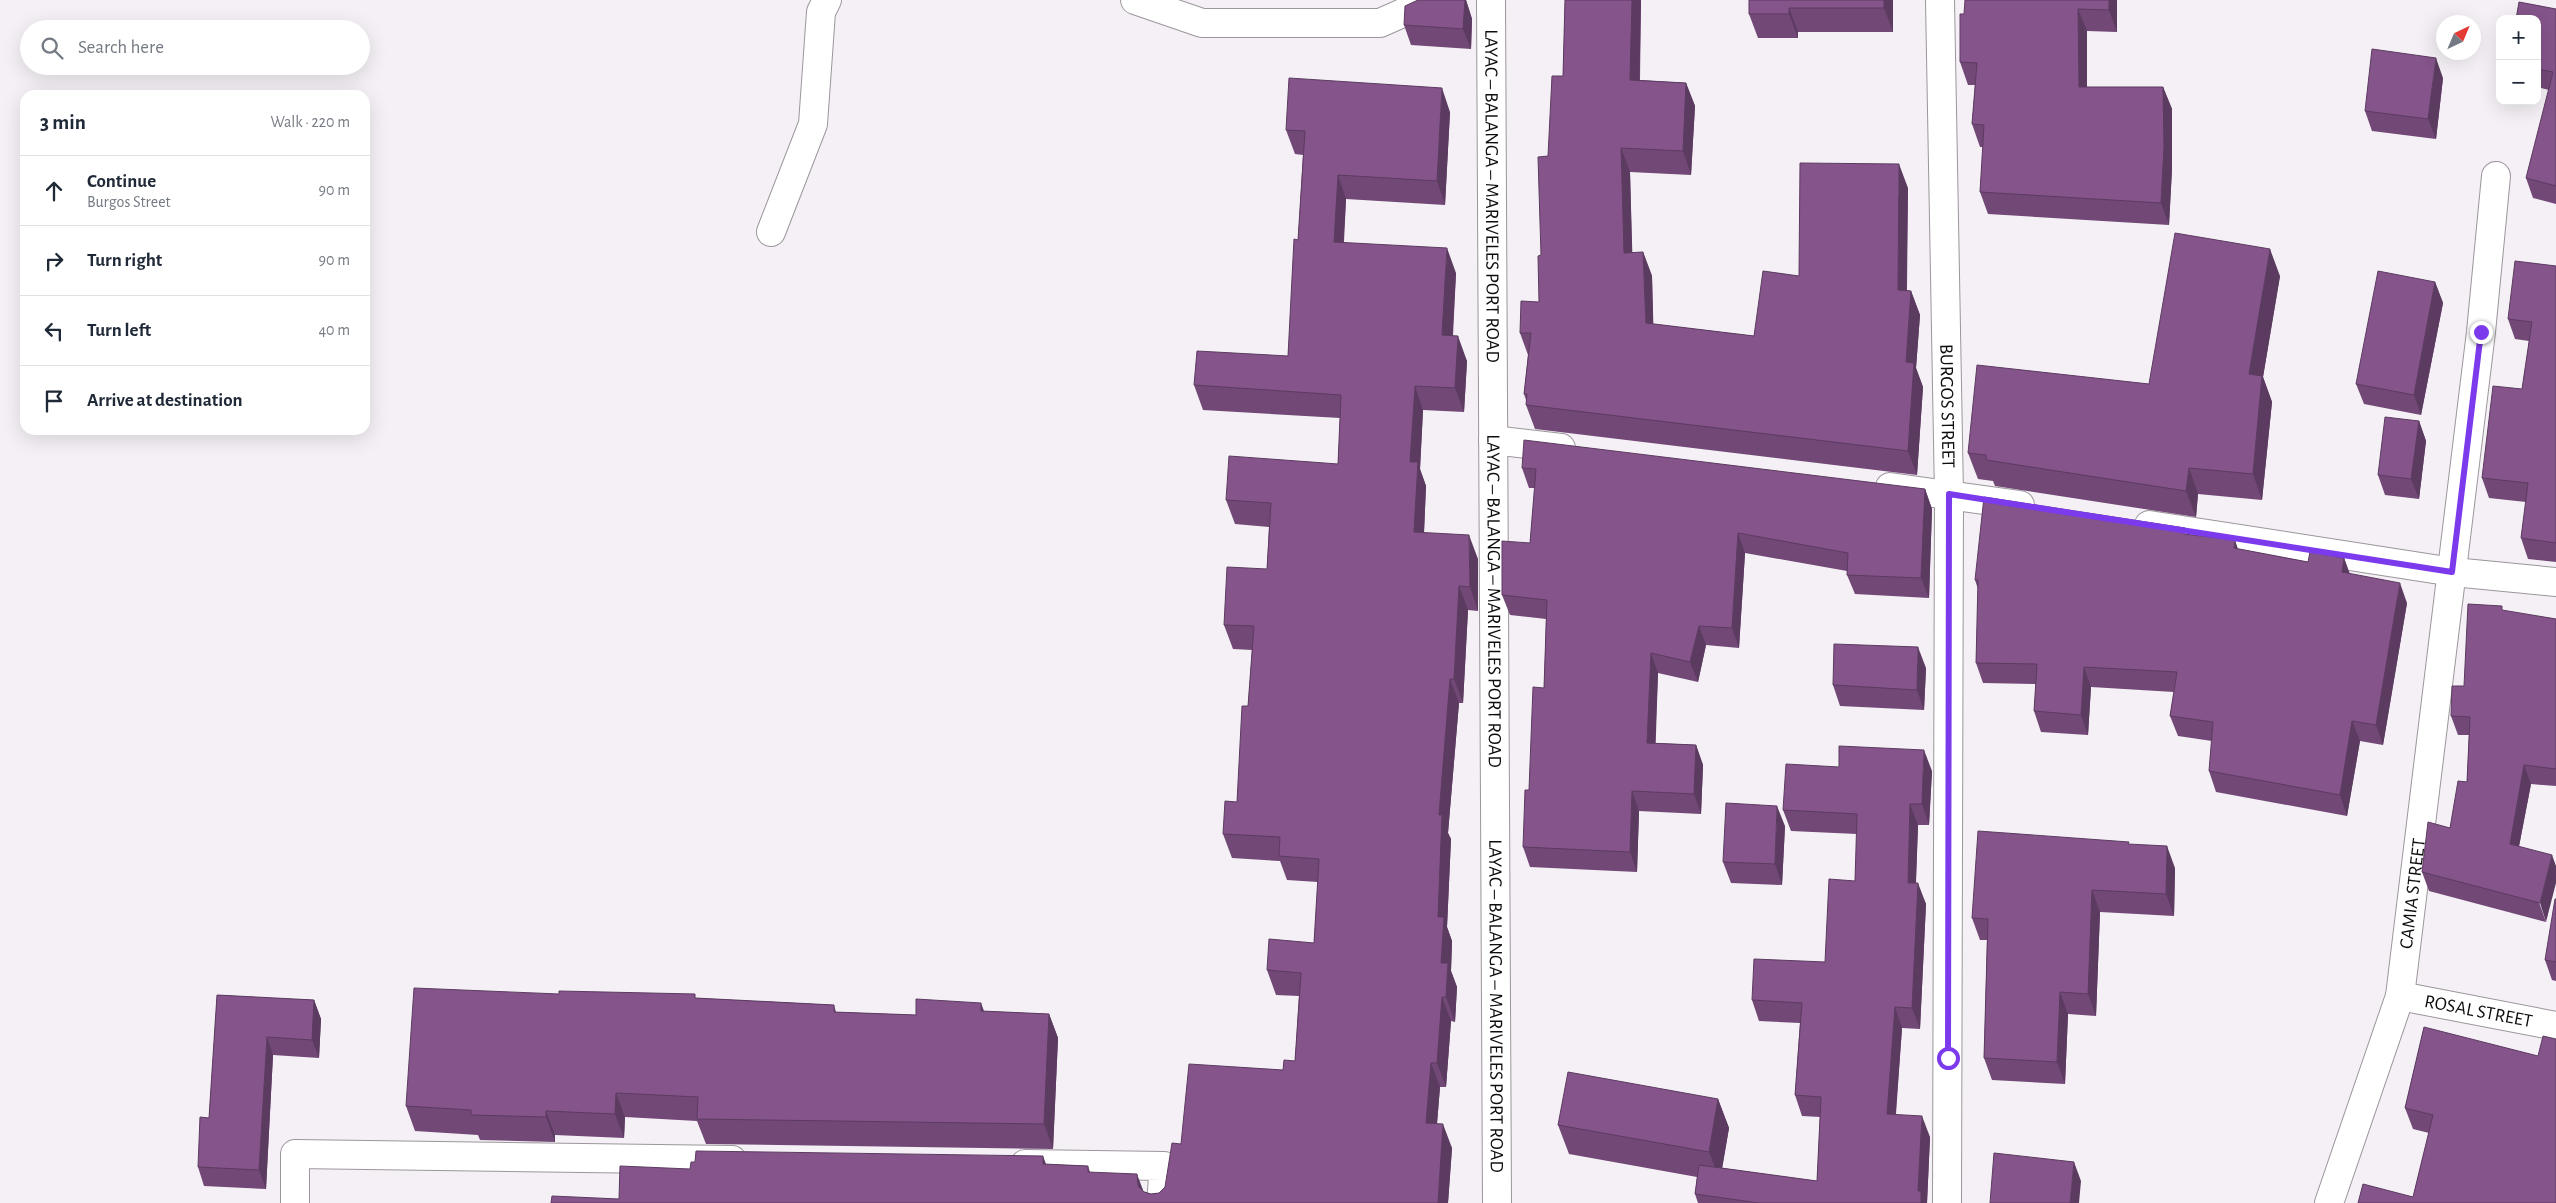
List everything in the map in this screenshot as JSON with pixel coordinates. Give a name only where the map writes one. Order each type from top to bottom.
[{"type":"street","points":[[770,232],[813,124],[821,12],[827,0]]},
{"type":"street","points":[[1135,0],[1202,23],[1380,23],[1432,0]]},
{"type":"street","name":"LAYAC – BALANGA – MARIVELES PORT ROAD","points":[[1491,0],[1497,1203]]},
{"type":"street","name":"BURGOS STREET","points":[[1940,0],[1949,494],[1947,1203]]},
{"type":"street","name":"CAMIA STREET","points":[[2329,1203],[2400,996],[2481,332],[2496,176]]},
{"type":"street","points":[[1493,440],[1583,451]]},
{"type":"street","points":[[1860,484],[1949,494],[2048,510]]},
{"type":"street","points":[[2127,522],[2452,572],[2556,582]]},
{"type":"street","name":"ROSAL STREET","points":[[2400,996],[2556,1026]]},
{"type":"street","points":[[295,1203],[295,1154],[754,1161]]},
{"type":"street","points":[[1004,1164],[1164,1166],[1161,1203]]},
{"type":"building","points":[[1418,0],[1465,0],[1463,29],[1404,25],[1405,6]]},
{"type":"building","points":[[1565,0],[1632,0],[1630,80],[1686,83],[1683,151],[1621,148],[1624,253],[1643,252],[1646,323],[1754,336],[1763,271],[1799,276],[1800,163],[1899,164],[1898,290],[1911,291],[1906,362],[1914,363],[1908,451],[1526,405],[1527,394],[1524,394],[1531,333],[1520,333],[1521,301],[1539,302],[1538,256],[1541,255],[1538,157],[1548,156],[1552,76],[1563,76]]},
{"type":"building","points":[[1749,0],[1884,0],[1884,8],[1789,8],[1789,14],[1749,14]]},
{"type":"building","points":[[1965,0],[2109,0],[2109,10],[2078,9],[2079,87],[2163,87],[2164,147],[2161,203],[1980,192],[1984,125],[1972,124],[1977,63],[1960,62],[1960,14],[1964,14]]},
{"type":"building","points":[[2519,2],[2556,9],[2556,186],[2526,178],[2553,72],[2541,70],[2541,15],[2517,15]]},
{"type":"building","points":[[2372,49],[2436,58],[2428,119],[2365,111]]},
{"type":"building","points":[[1289,78],[1442,88],[1437,181],[1338,175],[1334,242],[1447,248],[1442,335],[1458,336],[1455,388],[1415,386],[1410,462],[1418,462],[1414,532],[1469,535],[1470,587],[1459,586],[1454,679],[1450,679],[1439,815],[1442,815],[1438,917],[1444,917],[1441,963],[1448,963],[1446,997],[1442,997],[1437,1063],[1431,1063],[1426,1123],[1443,1124],[1438,1203],[551,1203],[552,1196],[619,1199],[620,1166],[690,1169],[691,1162],[695,1162],[696,1151],[1043,1156],[1043,1164],[1088,1166],[1088,1172],[1137,1174],[1138,1186],[1144,1192],[1151,1194],[1159,1193],[1165,1187],[1172,1143],[1181,1144],[1189,1064],[1283,1070],[1284,1060],[1295,1061],[1301,973],[1267,970],[1269,939],[1314,943],[1319,859],[1279,856],[1280,837],[1223,834],[1225,801],[1237,802],[1242,706],[1248,706],[1254,626],[1224,625],[1227,567],[1267,569],[1271,503],[1226,500],[1229,456],[1338,464],[1341,395],[1194,385],[1197,351],[1288,356],[1294,239],[1298,240],[1305,131],[1286,130]]},
{"type":"building","points":[[2175,233],[2270,249],[2249,374],[2262,376],[2253,474],[2189,468],[2186,491],[1986,460],[1986,455],[1968,453],[1977,365],[2149,384]]},
{"type":"building","points":[[2515,261],[2556,266],[2556,543],[2521,538],[2528,483],[2482,478],[2493,386],[2522,389],[2532,322],[2508,319]]},
{"type":"building","points":[[2378,271],[2435,282],[2414,395],[2356,384]]},
{"type":"building","points":[[2385,417],[2419,421],[2411,479],[2378,475]]},
{"type":"building","points":[[1524,440],[1925,489],[1921,578],[1847,575],[1848,553],[1738,533],[1732,628],[1699,626],[1690,662],[1651,653],[1647,743],[1696,745],[1694,794],[1632,791],[1630,852],[1523,847],[1525,790],[1529,790],[1533,687],[1544,688],[1547,600],[1502,595],[1502,541],[1530,543],[1536,469],[1522,468]]},
{"type":"building","points":[[1984,497],[2185,528],[2184,534],[2235,540],[2234,548],[2308,562],[2310,552],[2344,558],[2342,572],[2400,583],[2376,725],[2352,721],[2340,795],[2209,771],[2213,722],[2170,716],[2177,672],[2084,667],[2081,715],[2034,711],[2037,664],[1976,663],[1978,580],[1975,580]]},
{"type":"building","points":[[2468,604],[2502,606],[2502,610],[2556,619],[2556,769],[2524,765],[2510,844],[2552,855],[2540,903],[2422,872],[2428,822],[2450,828],[2458,781],[2467,782],[2470,717],[2451,716],[2452,686],[2464,686]]},
{"type":"building","points":[[1834,644],[1918,647],[1917,690],[1833,685]]},
{"type":"building","points":[[1839,746],[1924,750],[1922,804],[1910,804],[1908,883],[1918,883],[1912,1008],[1895,1007],[1887,1114],[1922,1116],[1918,1191],[1921,1191],[1921,1203],[1759,1203],[1695,1194],[1699,1165],[1817,1181],[1821,1097],[1795,1095],[1802,1003],[1752,1000],[1754,959],[1825,962],[1829,879],[1855,881],[1857,814],[1783,810],[1786,764],[1839,767]]},
{"type":"building","points":[[1726,803],[1777,806],[1775,864],[1723,862]]},
{"type":"building","points":[[1978,831],[2167,846],[2166,894],[2092,890],[2088,994],[2060,992],[2057,1062],[1984,1058],[1988,919],[1972,918]]},
{"type":"building","points":[[2556,899],[2556,962],[2545,960]]},
{"type":"building","points":[[414,988],[559,994],[559,991],[695,994],[695,998],[834,1005],[834,1012],[916,1015],[916,999],[981,1003],[981,1011],[1049,1014],[1044,1124],[697,1119],[698,1097],[616,1093],[615,1114],[546,1111],[546,1117],[471,1115],[471,1110],[406,1106]]},
{"type":"building","points":[[217,995],[314,1000],[312,1040],[267,1037],[259,1170],[198,1167],[200,1117],[209,1118]]},
{"type":"building","points":[[2424,1027],[2538,1056],[2543,1036],[2556,1039],[2556,1203],[2358,1203],[2363,1184],[2413,1197],[2433,1115],[2405,1108]]},
{"type":"building","points":[[1568,1072],[1718,1099],[1709,1152],[1558,1125]]},
{"type":"building","points":[[1994,1153],[2074,1162],[2070,1203],[1990,1203]]},
{"type":"route","points":[[1948,1058],[1949,494],[2452,572],[2481,332]]}]
